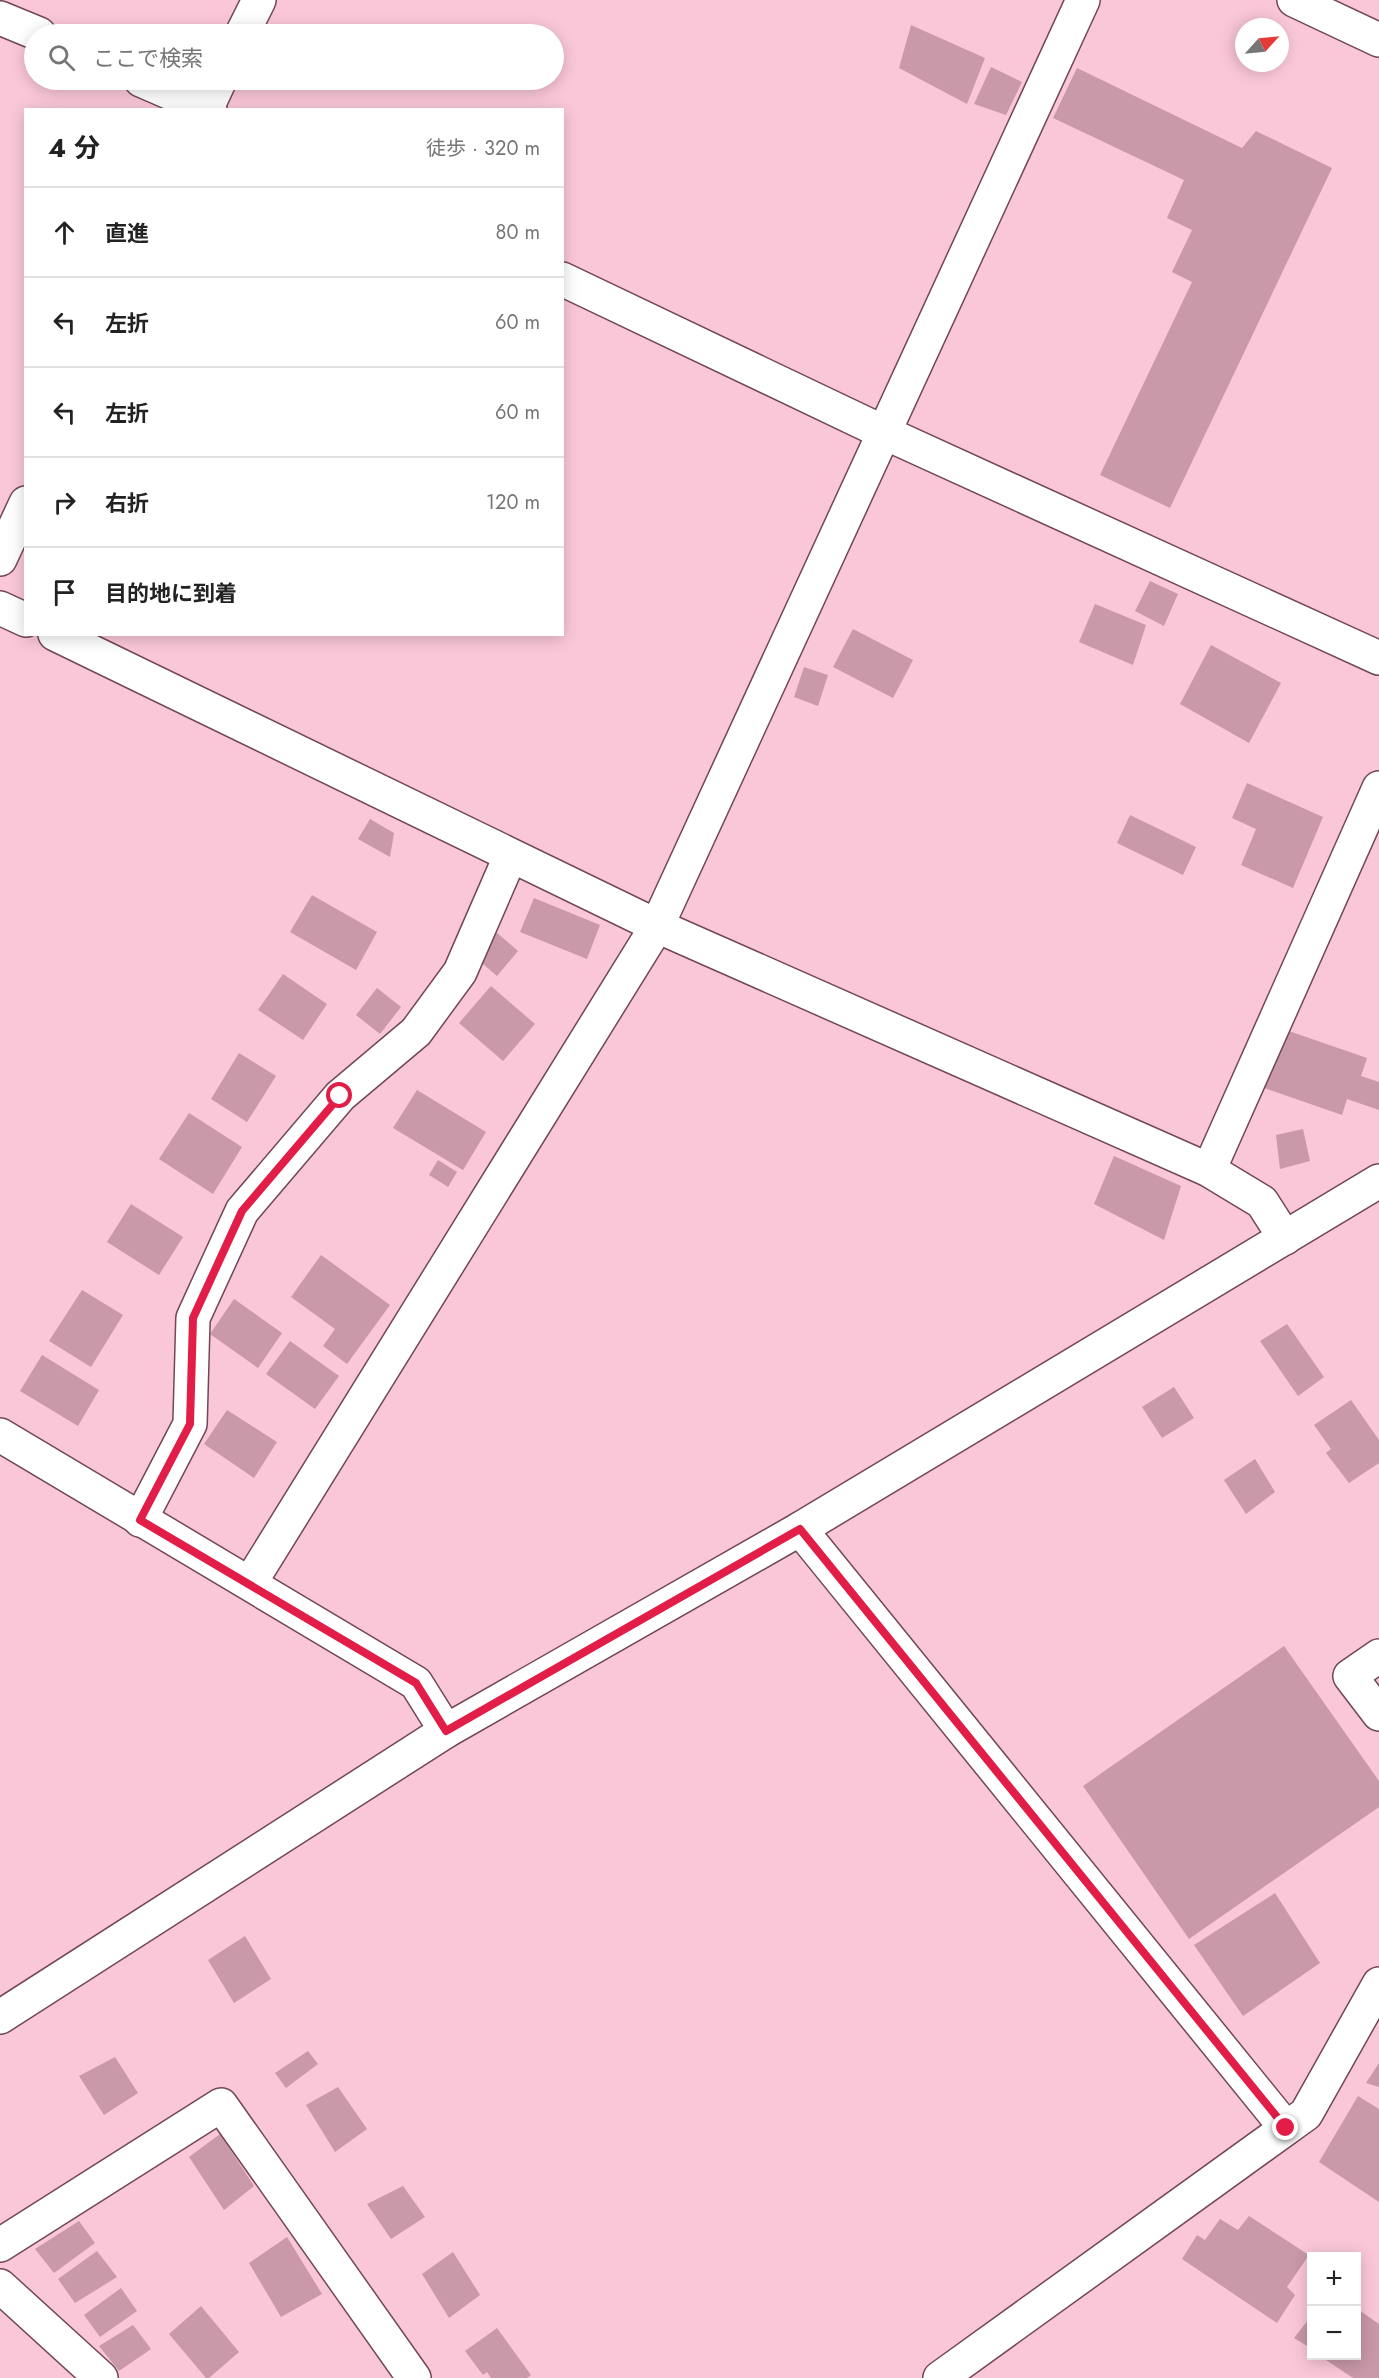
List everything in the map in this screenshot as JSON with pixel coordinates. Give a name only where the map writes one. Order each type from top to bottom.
[{"type":"street","points":[[247,24],[259,0]]},
{"type":"street","points":[[250,1583],[657,926],[1083,0]]},
{"type":"street","points":[[1294,0],[1379,40]]},
{"type":"street","points":[[0,18],[24,28]]},
{"type":"street","points":[[173,90],[211,102]]},
{"type":"street","points":[[564,280],[883,432],[1379,658]]},
{"type":"street","points":[[0,559],[24,507]]},
{"type":"street","points":[[0,608],[24,619]]},
{"type":"street","points":[[59,636],[510,857],[657,926],[1209,1170],[1262,1202],[1285,1238]]},
{"type":"street","points":[[1209,1170],[1379,788]]},
{"type":"street","points":[[140,1520],[190,1424],[193,1318],[242,1211],[340,1096],[416,1032],[460,972],[510,857]]},
{"type":"street","points":[[0,2017],[446,1731],[800,1529],[1379,1181]]},
{"type":"street","points":[[0,1435],[416,1683],[446,1731]]},
{"type":"street","points":[[800,1529],[1286,2128]]},
{"type":"street","points":[[1379,1656],[1350,1676],[1379,1714]]},
{"type":"street","points":[[940,2378],[1306,2114],[1379,1984]]},
{"type":"street","points":[[0,2245],[221,2105],[414,2378]]},
{"type":"street","points":[[0,2286],[101,2378]]},
{"type":"building","points":[[911,25],[985,58],[967,104],[899,68]]},
{"type":"building","points":[[991,67],[1022,82],[1006,115],[974,104]]},
{"type":"building","points":[[1077,68],[1242,148],[1256,131],[1332,168],[1170,508],[1100,475],[1192,282],[1172,272],[1192,230],[1167,218],[1184,180],[1053,118]]},
{"type":"building","points":[[1150,581],[1178,594],[1164,626],[1135,611]]},
{"type":"building","points":[[1095,604],[1146,625],[1133,665],[1079,642]]},
{"type":"building","points":[[853,629],[913,660],[893,698],[833,667]]},
{"type":"building","points":[[1211,645],[1281,683],[1249,743],[1180,704]]},
{"type":"building","points":[[804,667],[828,675],[818,706],[794,697]]},
{"type":"building","points":[[1247,783],[1323,817],[1293,888],[1241,865],[1256,829],[1232,818]]},
{"type":"building","points":[[1130,815],[1196,847],[1183,875],[1117,843]]},
{"type":"building","points":[[370,819],[394,833],[390,857],[358,839]]},
{"type":"building","points":[[312,895],[377,932],[356,970],[290,932]]},
{"type":"building","points":[[534,898],[600,925],[587,959],[520,932]]},
{"type":"building","points":[[496,932],[518,951],[497,976],[475,957]]},
{"type":"building","points":[[283,974],[327,1004],[303,1040],[258,1010]]},
{"type":"building","points":[[491,986],[535,1024],[503,1061],[459,1023]]},
{"type":"building","points":[[377,988],[401,1007],[380,1034],[356,1015]]},
{"type":"building","points":[[1283,1029],[1367,1058],[1361,1076],[1379,1082],[1379,1110],[1347,1099],[1342,1115],[1264,1088]]},
{"type":"building","points":[[239,1053],[276,1076],[247,1122],[211,1099]]},
{"type":"building","points":[[417,1090],[486,1132],[463,1170],[393,1128]]},
{"type":"building","points":[[189,1113],[242,1147],[213,1194],[159,1159]]},
{"type":"building","points":[[1303,1129],[1310,1161],[1280,1169],[1276,1135]]},
{"type":"building","points":[[1114,1156],[1181,1186],[1164,1240],[1094,1204]]},
{"type":"building","points":[[438,1160],[457,1172],[448,1187],[429,1175]]},
{"type":"building","points":[[131,1204],[183,1237],[159,1275],[107,1242]]},
{"type":"building","points":[[321,1255],[390,1305],[347,1364],[323,1346],[335,1329],[291,1297]]},
{"type":"building","points":[[82,1290],[123,1315],[91,1367],[49,1341]]},
{"type":"building","points":[[234,1299],[282,1333],[258,1368],[210,1334]]},
{"type":"building","points":[[1287,1324],[1324,1377],[1298,1396],[1260,1341]]},
{"type":"building","points":[[290,1341],[339,1376],[315,1409],[266,1374]]},
{"type":"building","points":[[42,1355],[99,1390],[78,1426],[20,1391]]},
{"type":"building","points":[[1174,1387],[1194,1418],[1162,1438],[1142,1407]]},
{"type":"building","points":[[1351,1400],[1379,1440],[1379,1463],[1349,1483],[1326,1453],[1331,1449],[1314,1425]]},
{"type":"building","points":[[227,1410],[277,1442],[254,1478],[204,1444]]},
{"type":"building","points":[[1255,1459],[1275,1492],[1246,1514],[1224,1480]]},
{"type":"building","points":[[1284,1646],[1379,1781],[1379,1807],[1189,1939],[1083,1786]]},
{"type":"building","points":[[1275,1893],[1320,1963],[1243,2016],[1194,1945]]},
{"type":"building","points":[[245,1936],[271,1979],[234,2003],[208,1960]]},
{"type":"building","points":[[308,2051],[318,2064],[286,2088],[275,2073]]},
{"type":"building","points":[[115,2057],[138,2093],[104,2115],[79,2076]]},
{"type":"building","points":[[1379,2063],[1379,2087],[1366,2083]]},
{"type":"building","points":[[338,2087],[367,2129],[335,2152],[306,2105]]},
{"type":"building","points":[[1358,2096],[1379,2109],[1379,2202],[1319,2162]]},
{"type":"building","points":[[220,2134],[254,2186],[224,2210],[189,2157]]},
{"type":"building","points":[[403,2186],[425,2217],[391,2239],[367,2204]]},
{"type":"building","points":[[1249,2216],[1307,2254],[1307,2258],[1287,2287],[1295,2295],[1277,2323],[1182,2259],[1197,2235],[1205,2240],[1220,2219],[1238,2230]]},
{"type":"building","points":[[79,2221],[95,2243],[54,2273],[35,2249]]},
{"type":"building","points":[[287,2237],[322,2294],[281,2317],[249,2263]]},
{"type":"building","points":[[97,2251],[117,2277],[75,2303],[58,2279]]},
{"type":"building","points":[[453,2252],[480,2295],[449,2318],[422,2274]]},
{"type":"building","points":[[121,2288],[137,2311],[100,2337],[84,2315]]},
{"type":"building","points":[[201,2306],[239,2352],[209,2378],[206,2378],[169,2334]]},
{"type":"building","points":[[1361,2311],[1379,2324],[1379,2378],[1353,2378],[1326,2360],[1361,2360]]},
{"type":"building","points":[[1307,2321],[1307,2346],[1294,2338]]},
{"type":"building","points":[[133,2325],[151,2349],[119,2371],[99,2346]]},
{"type":"building","points":[[497,2328],[531,2375],[527,2378],[491,2378],[487,2372],[483,2375],[465,2351]]},
{"type":"route","points":[[340,1096],[242,1211],[193,1318],[190,1424],[140,1520],[416,1683],[446,1731],[800,1529],[1286,2128]]}]
